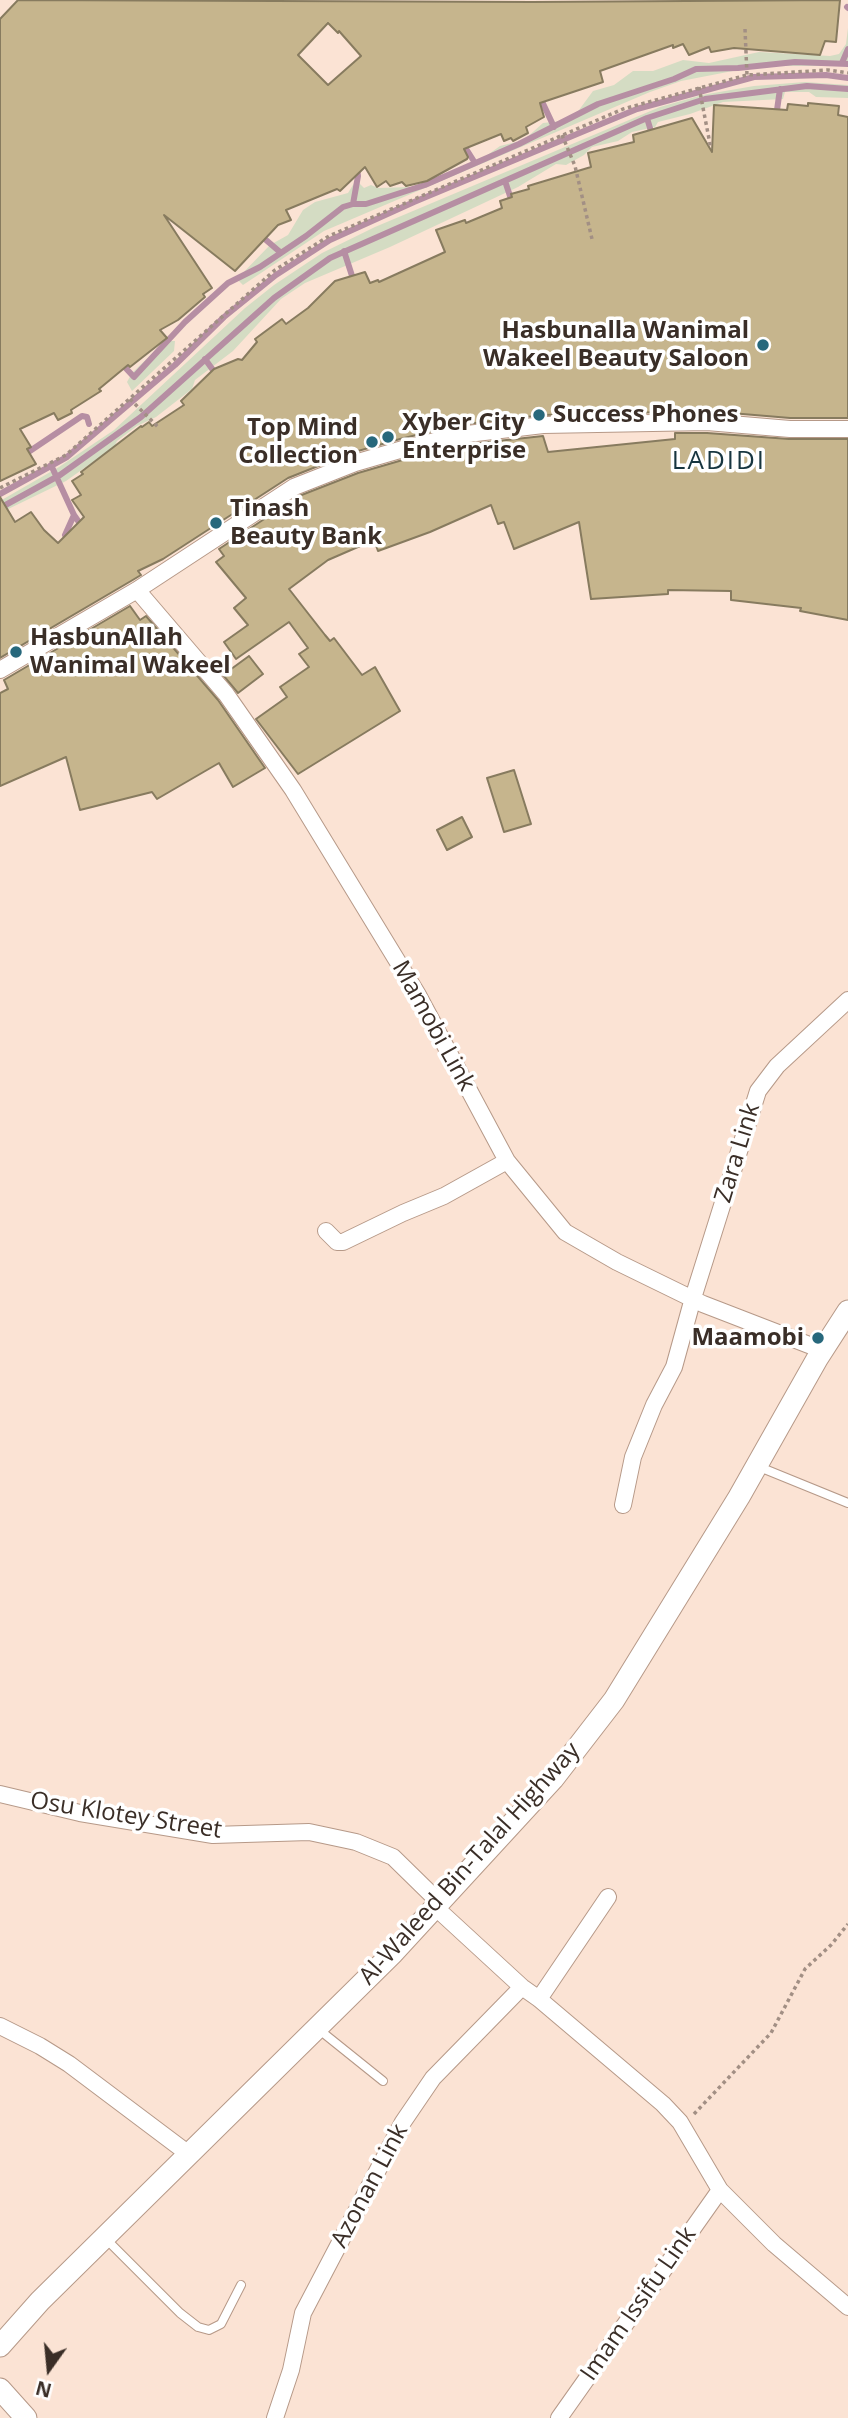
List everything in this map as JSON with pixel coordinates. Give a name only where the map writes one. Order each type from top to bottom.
[{"type":"street","points":[[0,670],[137,590],[294,487],[355,463],[459,436],[544,425],[707,422],[790,429],[848,429]]},
{"type":"street","name":"Mamobi Link","points":[[137,590],[226,694],[293,790],[418,995],[507,1161],[565,1232],[617,1262],[726,1313],[822,1350]]},
{"type":"street","name":"Zara Link","points":[[623,1504],[633,1457],[654,1405],[674,1367],[693,1297],[758,1091],[777,1066],[848,1000]]},
{"type":"street","points":[[326,1231],[337,1242],[343,1242],[444,1196],[507,1161]]},
{"type":"street","name":"Al-Waleed Bin-Talal Highway","points":[[0,2346],[40,2301],[190,2155],[438,1905],[553,1779],[614,1700],[757,1466],[822,1350],[848,1311]]},
{"type":"street","name":"Osu Klotey Street","points":[[0,1794],[80,1813],[213,1835],[309,1832],[356,1842],[393,1857],[522,1987],[663,2104],[680,2122],[720,2190],[774,2244],[848,2307]]},
{"type":"street","points":[[539,1999],[608,1898]]},
{"type":"street","name":"Azonan Link","points":[[275,2418],[291,2370],[303,2313],[403,2122],[433,2078],[522,1987]]},
{"type":"street","points":[[0,2026],[69,2064],[190,2155]]},
{"type":"street","name":"Imam Issifu Link","points":[[559,2418],[720,2190]]},
{"type":"street","points":[[0,2389],[26,2418]]},
{"type":"lane","points":[[757,1466],[848,1503]]},
{"type":"lane","points":[[317,2028],[383,2081]]},
{"type":"lane","points":[[105,2238],[180,2313],[198,2327],[209,2330],[221,2324],[241,2285]]},
{"type":"path","points":[[745,29],[747,75]]},
{"type":"path","points":[[0,488],[66,455],[275,270],[329,236],[623,109],[747,75],[828,70],[848,73]]},
{"type":"path","points":[[699,87],[711,149]]},
{"type":"path","points":[[562,135],[575,166],[592,239]]},
{"type":"path","points":[[130,399],[158,427]]},
{"type":"path","points":[[680,2122],[695,2113],[771,2033],[805,1969],[831,1945],[848,1924]]},
{"type":"green space","points":[[848,28],[848,66],[772,66],[681,81],[324,231],[243,285],[237,279],[270,245],[288,235],[303,210],[315,202],[348,193],[356,180],[364,188],[371,185],[378,188],[411,187],[479,161],[500,146],[524,140],[543,123],[563,121],[579,110],[593,91],[614,85],[633,71],[653,71],[683,60],[709,63],[759,52],[830,56],[839,54],[846,44]]},
{"type":"green space","points":[[805,82],[848,85],[848,98],[816,97],[809,92],[785,92],[783,99],[723,102],[658,122],[655,127],[632,132],[618,141],[592,147],[566,165],[556,164],[518,187],[390,247],[305,283],[281,299],[233,351],[195,380],[192,389],[156,417],[137,426],[117,441],[114,447],[66,481],[0,513],[0,501],[59,467],[114,430],[245,308],[322,253],[375,227],[660,107],[702,95],[754,86]]},
{"type":"green space","points":[[165,341],[175,341],[174,351],[132,391],[127,382],[132,373]]},
{"type":"building","points":[[18,0],[840,0],[836,42],[825,41],[820,55],[734,48],[711,52],[709,47],[689,55],[683,44],[673,48],[673,45],[600,71],[603,82],[540,103],[544,117],[526,127],[528,133],[513,141],[511,138],[504,141],[501,134],[464,149],[467,159],[427,181],[406,186],[402,182],[390,186],[386,181],[377,187],[365,167],[340,191],[337,189],[286,210],[291,220],[278,225],[235,271],[164,215],[212,288],[178,320],[160,330],[167,338],[130,367],[128,365],[99,389],[101,391],[71,410],[72,413],[58,420],[54,413],[20,429],[31,447],[27,449],[36,464],[0,481],[0,19]],"holes":[[[328,23],[338,33],[339,31],[361,56],[328,85],[298,55]]]},
{"type":"building","points":[[808,103],[839,106],[838,115],[848,117],[848,418],[790,418],[707,411],[543,415],[458,425],[400,439],[351,453],[288,478],[163,559],[138,571],[141,575],[0,658],[0,497],[15,522],[31,512],[58,543],[84,517],[72,500],[81,495],[72,481],[83,474],[81,472],[141,426],[149,422],[152,426],[184,405],[181,401],[214,369],[238,359],[242,360],[257,342],[255,339],[282,319],[286,324],[308,308],[335,281],[365,272],[370,283],[379,282],[445,252],[436,230],[465,220],[466,223],[502,208],[500,201],[512,197],[511,194],[529,189],[528,186],[591,167],[588,153],[634,142],[633,135],[692,118],[712,152],[714,105],[787,110],[788,104],[808,106]]},
{"type":"building","points":[[675,433],[848,439],[848,620],[800,611],[801,608],[731,600],[731,591],[668,590],[668,594],[591,599],[579,522],[514,549],[504,522],[498,524],[491,505],[378,551],[374,540],[328,560],[289,589],[330,641],[334,638],[362,675],[375,667],[400,711],[298,774],[256,719],[287,697],[280,687],[309,667],[299,654],[308,648],[289,622],[236,659],[224,642],[248,625],[234,608],[246,598],[216,562],[224,556],[219,549],[299,496],[358,473],[461,445],[543,436],[548,452],[675,439]]},
{"type":"building","points":[[130,606],[140,620],[146,616],[218,700],[265,768],[233,787],[219,763],[157,799],[152,792],[80,810],[66,757],[0,786],[0,693],[8,689],[4,680]]},
{"type":"building","points":[[249,656],[263,674],[238,693],[223,675]]},
{"type":"building","points":[[514,770],[531,824],[504,832],[487,778]]},
{"type":"building","points":[[462,817],[472,837],[447,850],[437,830]]},
{"type":"waterway","points":[[842,63],[848,49]]},
{"type":"waterway","points":[[120,362],[134,377],[185,322],[228,283],[260,267],[343,207],[366,204],[425,185],[519,144],[598,104],[696,69],[795,62],[848,64]]},
{"type":"waterway","points":[[0,494],[67,457],[175,365],[224,317],[276,275],[330,240],[637,109],[754,77],[826,75],[848,78]]},
{"type":"waterway","points":[[0,508],[60,475],[141,417],[274,298],[330,258],[647,118],[705,99],[807,86],[848,89]]},
{"type":"waterway","points":[[776,117],[780,89]]},
{"type":"waterway","points":[[539,95],[554,127]]},
{"type":"waterway","points":[[647,118],[653,138]]},
{"type":"waterway","points":[[463,144],[475,163]]},
{"type":"waterway","points":[[353,204],[357,167]]},
{"type":"waterway","points":[[505,181],[513,205]]},
{"type":"waterway","points":[[259,234],[280,252]]},
{"type":"waterway","points":[[344,251],[354,282]]},
{"type":"waterway","points":[[205,359],[218,377]]},
{"type":"waterway","points":[[24,455],[82,416],[87,417],[89,424]]},
{"type":"waterway","points":[[51,465],[74,515],[83,528]]},
{"type":"waterway","points":[[65,535],[74,515]]},
{"type":"place","name":"Hasbunalla Wanimal Wakeel Beauty Saloon","points":[[763,345]]},
{"type":"place","name":"Success Phones","points":[[539,415]]},
{"type":"place","name":"Xyber City Enterprise","points":[[388,437]]},
{"type":"place","name":"Top Mind Collection","points":[[372,442]]},
{"type":"place","name":"Tinash Beauty Bank","points":[[216,523]]},
{"type":"place","name":"HasbunAllah Wanimal Wakeel","points":[[16,652]]},
{"type":"place","name":"Maamobi","points":[[818,1338]]},
{"type":"district","name":"LADIDI","points":[[719,462]]}]
